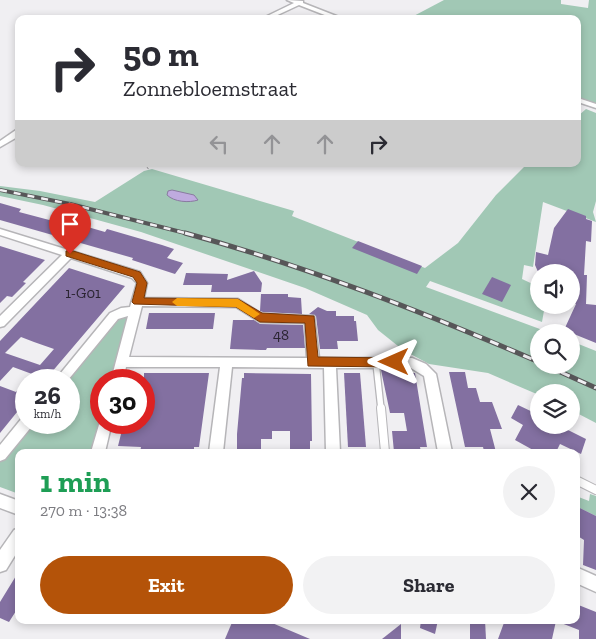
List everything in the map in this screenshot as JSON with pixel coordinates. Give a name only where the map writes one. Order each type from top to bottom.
[{"type":"street","points":[[290,0],[330,15]]},
{"type":"street","points":[[272,15],[305,0]]},
{"type":"street","points":[[581,101],[596,106]]},
{"type":"street","points":[[0,145],[15,135]]},
{"type":"street","points":[[0,232],[136,274],[142,283],[120,369]]},
{"type":"street","points":[[0,323],[70,254]]},
{"type":"street","points":[[71,369],[114,316],[136,306],[238,303],[260,318],[310,319],[312,362]]},
{"type":"street","points":[[122,362],[412,362],[430,374],[444,449]]},
{"type":"street","points":[[216,449],[226,362]]},
{"type":"street","points":[[330,362],[333,449]]},
{"type":"street","points":[[0,455],[17,434]]},
{"type":"street","points":[[99,449],[103,434]]},
{"type":"street","points":[[0,501],[15,507]]},
{"type":"street","points":[[0,564],[15,541]]},
{"type":"street","points":[[580,577],[596,584]]},
{"type":"lane","points":[[376,362],[385,449]]},
{"type":"lane","points":[[580,482],[596,490]]},
{"type":"green space","points":[[444,0],[561,0],[561,4],[588,8],[589,0],[596,0],[596,105],[581,99],[581,15],[416,15]]},
{"type":"green space","points":[[586,109],[596,113],[596,201],[593,212],[596,222],[543,202],[533,264],[530,264],[530,266],[524,265],[522,279],[530,283],[530,314],[543,314],[542,322],[430,281],[426,287],[530,325],[530,374],[580,374],[580,345],[596,351],[596,423],[580,415],[580,384],[530,384],[530,391],[488,373],[429,364],[403,350],[378,330],[367,315],[305,288],[141,232],[43,205],[0,196],[0,186],[40,191],[95,202],[144,171],[152,169],[294,211],[292,216],[425,268],[458,243],[496,195],[524,167],[581,167],[581,113]]},
{"type":"green space","points":[[120,315],[128,316],[114,369],[90,369],[90,434],[96,434],[92,449],[15,449],[15,493],[0,487],[0,461],[22,434],[80,434],[80,369],[75,369]]},
{"type":"green space","points":[[590,494],[596,496],[596,516],[580,508],[580,498],[589,501]]},
{"type":"shaded area","points":[[172,190],[194,195],[198,200],[186,202],[174,199],[167,195],[168,191]]},
{"type":"building","points":[[0,203],[21,209],[19,212],[72,226],[74,223],[105,232],[107,229],[162,245],[174,249],[167,258],[183,263],[175,274],[132,260],[133,258],[0,220]]},
{"type":"building","points":[[568,209],[586,216],[586,219],[592,221],[591,242],[586,241],[584,275],[587,275],[586,304],[596,305],[596,343],[580,336],[580,324],[567,324],[571,314],[580,314],[580,264],[535,264],[536,252],[548,255],[554,228]]},
{"type":"building","points":[[358,241],[422,266],[417,274],[352,248]]},
{"type":"building","points":[[0,246],[45,260],[23,282],[26,283],[12,297],[7,296],[0,303]]},
{"type":"building","points":[[69,268],[125,286],[54,369],[18,369],[13,367],[0,381],[0,341]],"holes":[[[21,337],[54,349],[40,365],[5,353]]]},
{"type":"building","points":[[254,271],[262,283],[261,292],[211,292],[212,285],[183,285],[186,273],[228,274],[227,280]]},
{"type":"building","points":[[492,277],[511,285],[502,302],[482,294]]},
{"type":"building","points":[[261,294],[288,294],[288,297],[301,298],[302,314],[260,311]]},
{"type":"building","points":[[318,307],[327,311],[336,311],[336,316],[354,316],[358,341],[337,341],[338,349],[320,349],[316,316],[309,314]]},
{"type":"building","points":[[149,313],[215,313],[213,329],[146,329]]},
{"type":"building","points":[[233,320],[254,320],[260,324],[303,325],[305,348],[230,349]]},
{"type":"building","points":[[381,370],[407,370],[408,373],[415,373],[427,447],[420,447],[420,449],[394,449],[392,431],[407,431],[404,413],[390,413]]},
{"type":"building","points":[[449,372],[465,372],[468,388],[476,388],[480,402],[492,402],[502,429],[490,429],[495,449],[465,447]]},
{"type":"building","points":[[155,373],[209,373],[199,447],[194,447],[194,449],[141,449],[141,447],[118,446],[121,434],[155,434]]},
{"type":"building","points":[[244,373],[311,374],[312,441],[310,441],[310,449],[290,449],[290,431],[272,431],[272,439],[261,439],[261,449],[237,449],[242,378],[244,378]]},
{"type":"building","points":[[344,373],[360,373],[366,447],[348,447]]},
{"type":"building","points":[[0,386],[15,392],[15,415],[0,433]]},
{"type":"building","points":[[518,405],[530,411],[530,434],[576,434],[586,439],[581,454],[580,449],[570,449],[560,444],[558,449],[531,449],[515,440],[523,425],[511,418]]},
{"type":"building","points":[[580,508],[596,516],[596,570],[583,565],[584,540],[580,538]]},
{"type":"building","points":[[15,578],[15,613],[9,622],[0,618],[0,602]]},
{"type":"building","points":[[580,606],[596,612],[596,639],[579,639],[579,630],[564,624],[580,624]]},
{"type":"building","points":[[231,624],[274,624],[310,639],[225,639]]},
{"type":"building","points":[[401,624],[401,639],[382,639]]},
{"type":"building","points":[[420,624],[437,624],[435,634],[420,628]]},
{"type":"building","points":[[470,624],[485,624],[486,639],[470,639]]},
{"type":"building","points":[[504,624],[555,624],[552,639],[498,639]]},
{"type":"railway","points":[[0,190],[70,204],[189,234]]},
{"type":"railway","points":[[185,233],[320,275],[452,325],[530,358]]},
{"type":"railway","points":[[565,374],[596,388]]},
{"type":"slow traffic","points":[[177,302],[238,303],[254,314]]},
{"type":"route","points":[[70,254],[136,274],[142,283],[138,302],[238,303],[260,318],[310,319],[312,362],[394,362]]}]
